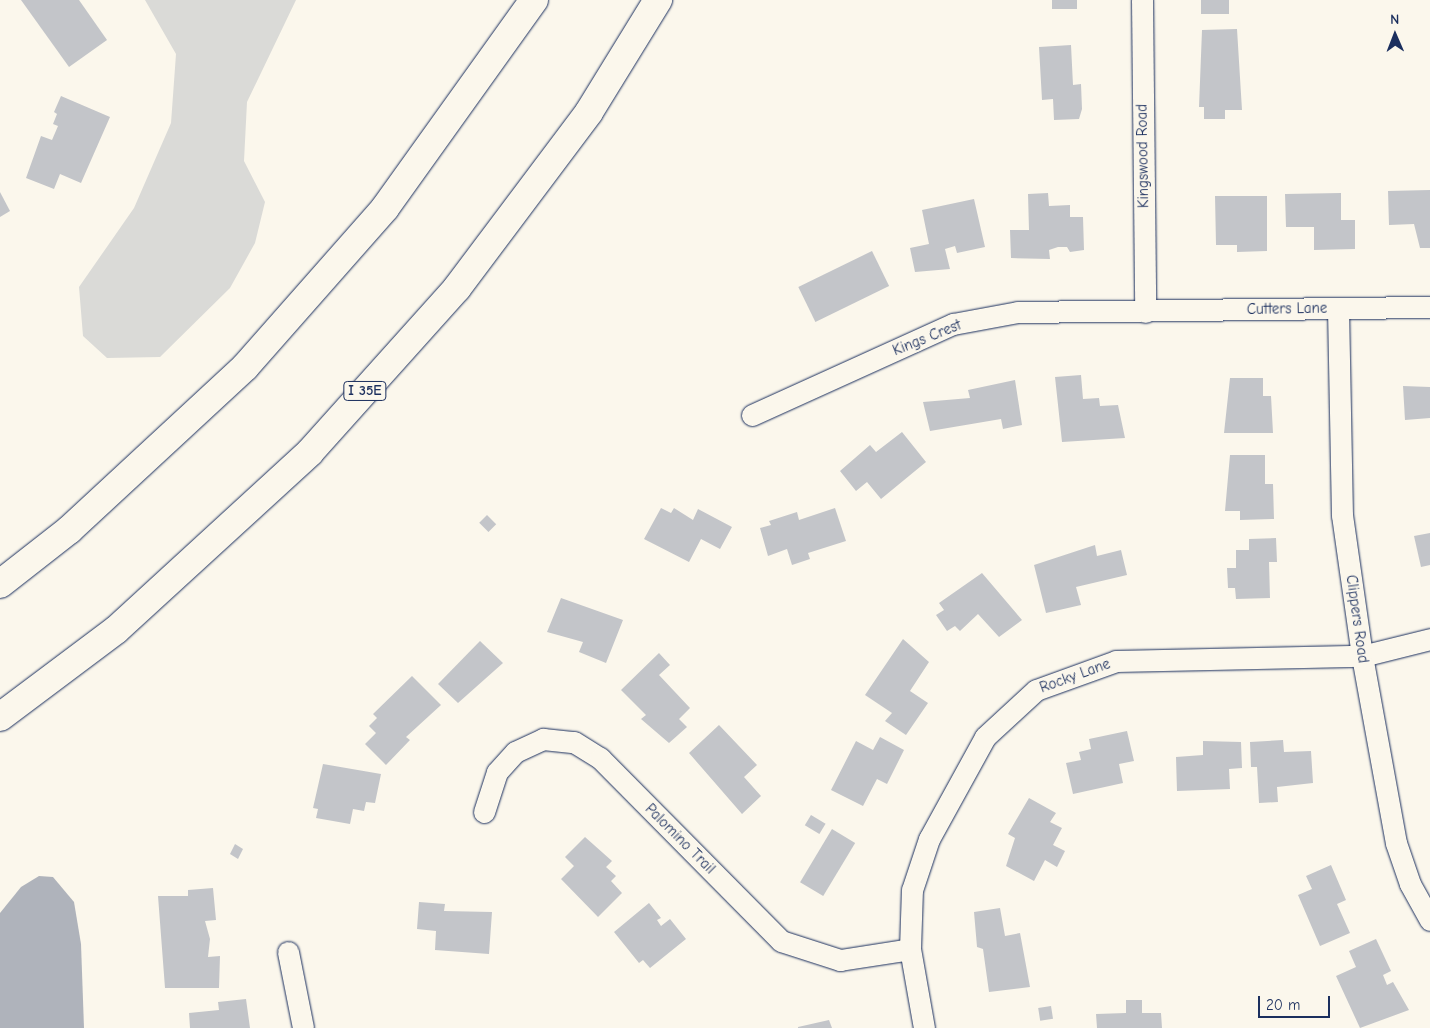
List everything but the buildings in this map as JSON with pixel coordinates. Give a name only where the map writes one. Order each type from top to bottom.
[{"type":"highway","points":[[0,584],[69,530],[245,367],[385,208],[534,0]]},
{"type":"highway","name":"I 35E","points":[[0,717],[116,630],[310,452],[457,288],[589,112],[658,0]]},
{"type":"street","name":"Kingswood Road","points":[[1142,0],[1145,312]]},
{"type":"street","name":"Cutters Lane","points":[[1145,312],[1430,307]]},
{"type":"street","name":"Clippers Road","points":[[1338,308],[1342,514],[1362,656],[1396,843],[1410,884],[1430,920]]},
{"type":"street","name":"Kings Crest","points":[[752,415],[953,324],[1018,312],[1145,312]]},
{"type":"street","name":"Rocky Lane","points":[[924,1028],[910,949],[912,890],[929,839],[985,737],[1036,690],[1116,661],[1362,656],[1430,639]]},
{"type":"street","name":"Palomino Trail","points":[[484,812],[497,772],[515,752],[544,739],[574,742],[600,758],[781,941],[840,960],[910,949]]},
{"type":"street","points":[[288,952],[303,1028]]},
{"type":"shaded area","points":[[145,0],[296,0],[247,102],[244,161],[265,202],[255,243],[230,288],[160,357],[107,358],[83,336],[79,287],[134,208],[171,123],[176,54]]},
{"type":"shaded area","points":[[39,876],[53,877],[74,902],[81,944],[84,1028],[0,1028],[0,913],[21,887]]}]
